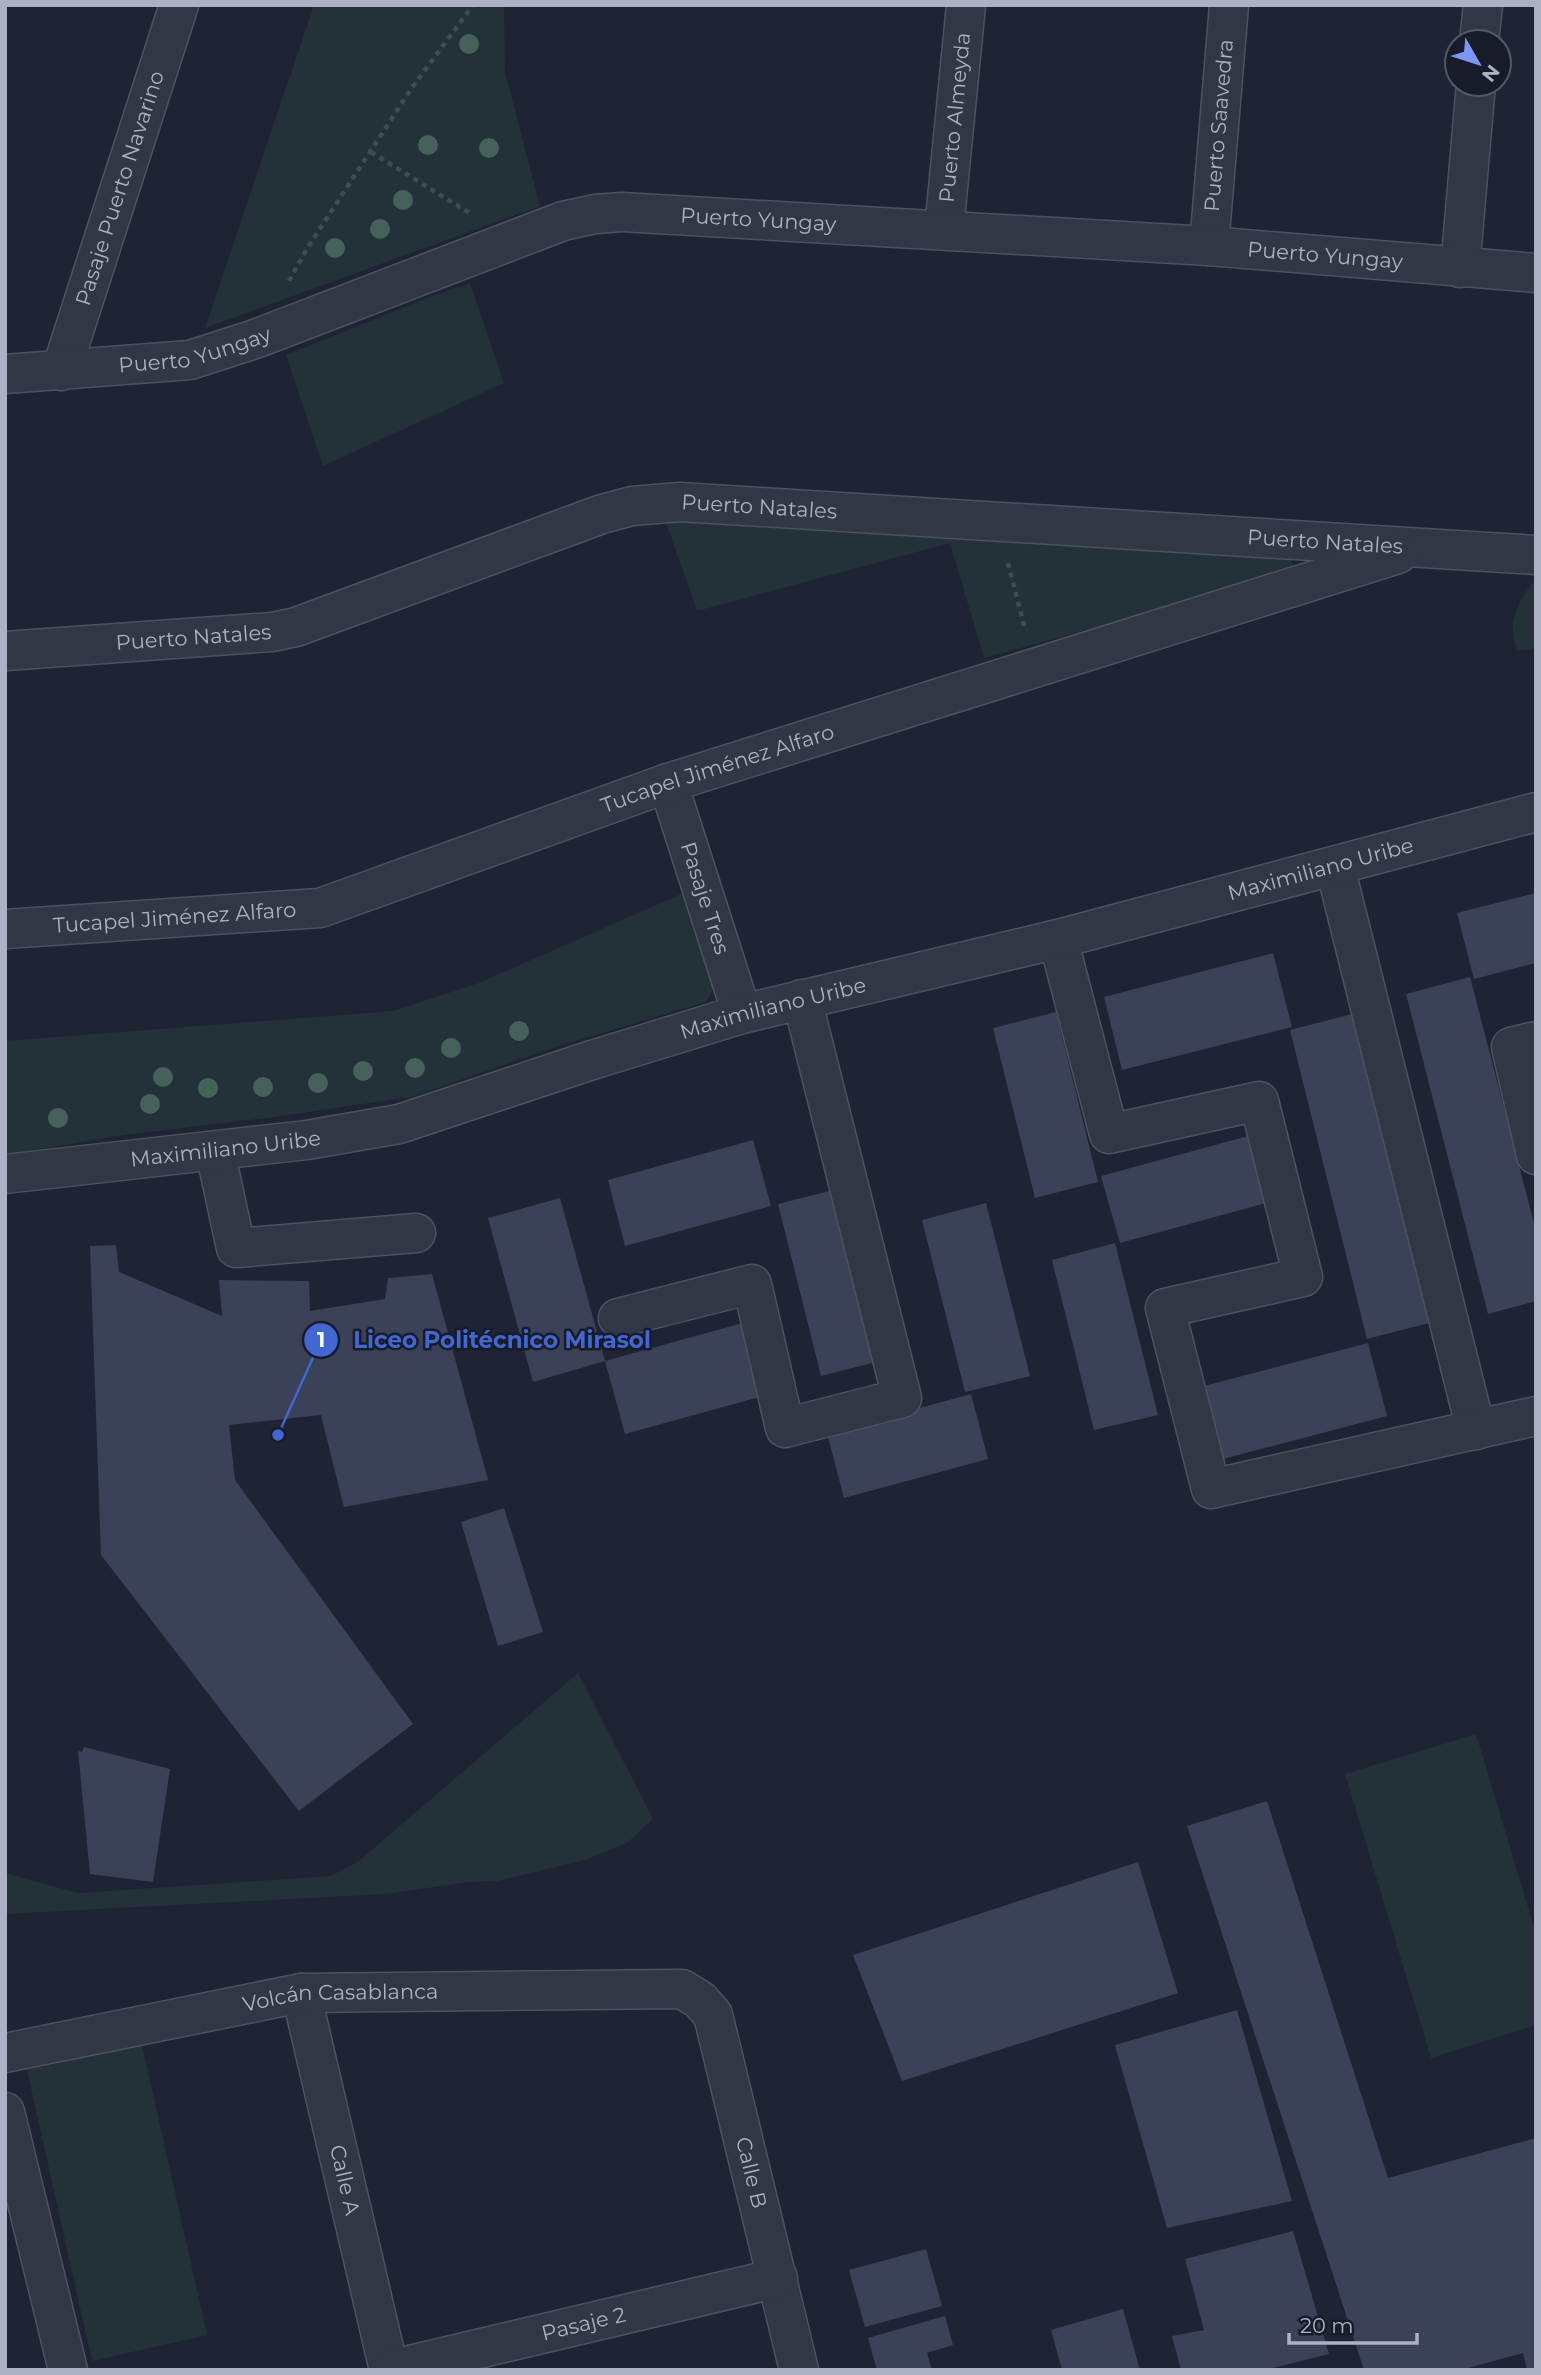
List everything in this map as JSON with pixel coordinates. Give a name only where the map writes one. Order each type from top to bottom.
[{"type":"street","name":"Pasaje Puerto Navarino","points":[[61,371],[179,5]]},
{"type":"street","name":"Puerto Almeyda","points":[[944,229],[966,5]]},
{"type":"street","name":"Puerto Saavedra","points":[[1209,246],[1229,5]]},
{"type":"street","points":[[1481,28],[1483,5]]},
{"type":"street","points":[[1460,268],[1475,98]]},
{"type":"street","name":"Puerto Yungay","points":[[5,374],[190,360],[255,339],[563,220],[622,212],[1209,246],[1536,272]]},
{"type":"street","name":"Puerto Natales","points":[[5,651],[272,632],[296,627],[602,513],[632,506],[680,502],[1536,555]]},
{"type":"street","name":"Tucapel Jiménez Alfaro","points":[[5,929],[320,908],[668,783],[1419,548]]},
{"type":"street","name":"Pasaje Tres","points":[[668,783],[742,1014]]},
{"type":"street","name":"Maximiliano Uribe","points":[[5,1174],[307,1140],[400,1124],[604,1056],[742,1014],[1058,939],[1536,812]]},
{"type":"street","points":[[1335,867],[1476,1430]]},
{"type":"street","points":[[1058,939],[1109,1133],[1259,1101],[1303,1277],[1165,1308],[1211,1489],[1536,1416]]},
{"type":"street","points":[[618,1318],[752,1284],[785,1428],[902,1398],[802,999]]},
{"type":"street","points":[[1536,1041],[1511,1047],[1536,1155]]},
{"type":"street","points":[[215,1151],[236,1248],[416,1233]]},
{"type":"street","name":"Volcán Casablanca","points":[[5,2053],[301,1993],[682,1989]]},
{"type":"street","name":"Calle B","points":[[682,1989],[700,2000],[713,2015],[799,2370]]},
{"type":"street","name":"Calle A","points":[[301,1993],[389,2370]]},
{"type":"street","points":[[5,2112],[68,2370]]},
{"type":"street","name":"Pasaje 2","points":[[389,2370],[778,2278]]},
{"type":"path","points":[[288,282],[411,89],[473,5]]},
{"type":"path","points":[[371,152],[461,207],[507,241]]},
{"type":"path","points":[[997,521],[1035,667]]},
{"type":"shaded area","points":[[314,5],[504,5],[505,72],[540,206],[205,328]]},
{"type":"shaded area","points":[[470,283],[504,383],[323,466],[286,355]]},
{"type":"shaded area","points":[[715,521],[949,539],[1285,555],[1293,566],[1290,573],[1274,578],[984,658],[950,543],[697,611],[666,522]]},
{"type":"shaded area","points":[[1536,579],[1536,648],[1517,651],[1513,630],[1516,612]]},
{"type":"shaded area","points":[[688,891],[716,972],[713,990],[706,1002],[562,1045],[411,1097],[124,1135],[5,1155],[5,1041],[393,1011],[479,983]]},
{"type":"shaded area","points":[[578,1673],[653,1819],[627,1843],[585,1860],[498,1881],[469,1882],[385,1894],[5,1914],[5,1873],[78,1893],[331,1876],[359,1861]]},
{"type":"shaded area","points":[[1476,1734],[1536,1934],[1536,2025],[1431,2058],[1345,1774]]},
{"type":"shaded area","points":[[142,2045],[207,2335],[92,2361],[27,2070]]},
{"type":"building","points":[[1536,893],[1536,963],[1474,979],[1457,913]]},
{"type":"building","points":[[1273,953],[1292,1027],[1122,1070],[1104,997]]},
{"type":"building","points":[[1470,977],[1536,1231],[1536,1301],[1488,1314],[1406,994]]},
{"type":"building","points":[[1056,1012],[1098,1182],[1035,1198],[993,1028]]},
{"type":"building","points":[[1356,1013],[1433,1322],[1367,1339],[1290,1030]]},
{"type":"building","points":[[1248,1136],[1266,1203],[1120,1243],[1101,1176]]},
{"type":"building","points":[[753,1140],[771,1206],[625,1246],[608,1180]]},
{"type":"building","points":[[841,1188],[884,1360],[821,1376],[778,1204]]},
{"type":"building","points":[[560,1198],[605,1361],[533,1382],[488,1218]]},
{"type":"building","points":[[986,1203],[1030,1376],[965,1392],[922,1220]]},
{"type":"building","points":[[1115,1243],[1158,1415],[1094,1430],[1052,1260]]},
{"type":"building","points":[[116,1245],[119,1272],[222,1316],[219,1280],[309,1281],[310,1311],[385,1299],[388,1278],[432,1274],[488,1480],[344,1507],[321,1415],[229,1425],[235,1480],[413,1724],[299,1811],[101,1555],[90,1246]]},
{"type":"building","points":[[750,1321],[770,1394],[625,1434],[605,1361]]},
{"type":"building","points":[[1368,1343],[1387,1416],[1219,1460],[1200,1387]]},
{"type":"building","points":[[971,1394],[988,1459],[844,1498],[827,1433]]},
{"type":"building","points":[[504,1508],[543,1632],[498,1646],[461,1522]]},
{"type":"building","points":[[84,1747],[170,1769],[153,1882],[90,1874],[78,1751],[82,1752]]},
{"type":"building","points":[[1267,1801],[1388,2178],[1536,2138],[1536,2370],[1527,2370],[1523,2353],[1461,2370],[1364,2370],[1187,1826]]},
{"type":"building","points":[[1138,1862],[1178,1993],[902,2081],[853,1955]]},
{"type":"building","points":[[1237,2010],[1292,2201],[1167,2228],[1115,2045]]},
{"type":"building","points":[[1293,2231],[1329,2354],[1265,2370],[1181,2370],[1172,2336],[1204,2330],[1185,2259]]},
{"type":"building","points":[[926,2249],[942,2306],[865,2327],[849,2270]]},
{"type":"building","points":[[1123,2309],[1140,2370],[1062,2370],[1051,2330]]},
{"type":"building","points":[[945,2316],[953,2345],[927,2353],[932,2370],[877,2370],[868,2338]]},
{"type":"place","name":"Liceo Politécnico Mirasol","points":[[278,1435]]}]
